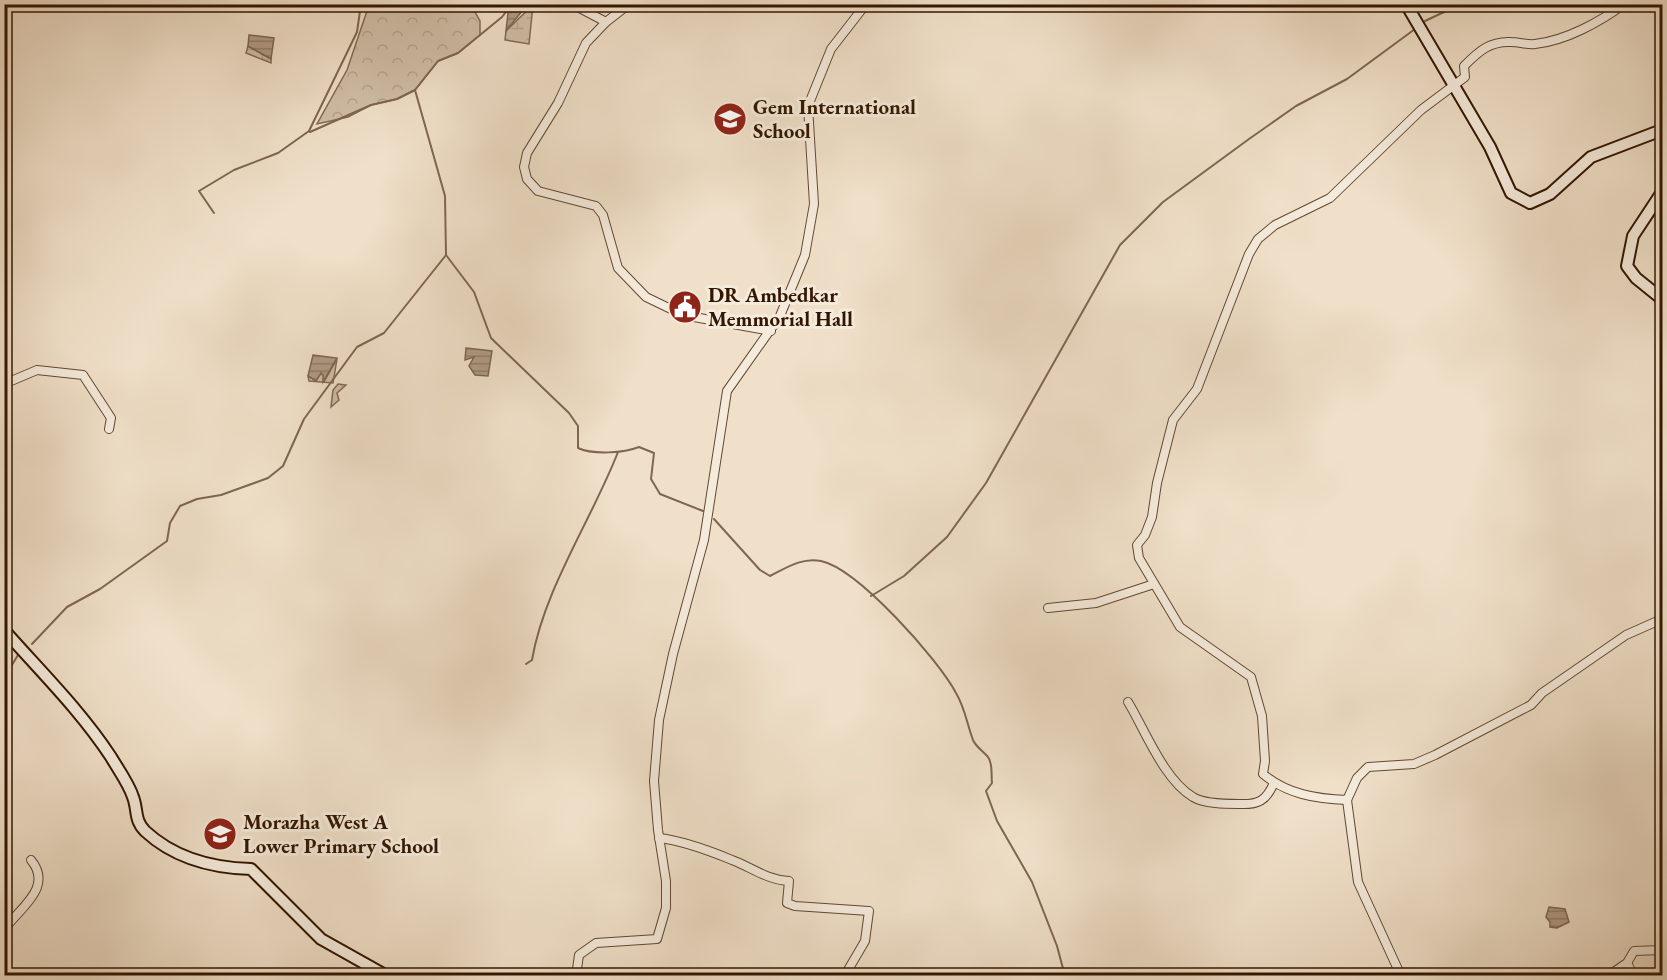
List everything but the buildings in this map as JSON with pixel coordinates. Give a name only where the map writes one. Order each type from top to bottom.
[{"type":"main road","points":[[1406,4],[1490,147],[1511,193],[1530,202],[1550,194],[1591,157],[1662,130]]},
{"type":"main road","points":[[1662,192],[1633,236],[1627,266],[1636,278],[1662,299]]},
{"type":"main road","points":[[4,630],[64,694],[111,757],[134,798],[136,817],[144,830],[174,850],[205,865],[251,868],[321,939],[337,950],[362,960],[387,975]]},
{"type":"street","points":[[572,4],[606,22]]},
{"type":"street","points":[[629,4],[606,22],[586,44],[558,102],[527,153],[524,167],[527,178],[538,191],[596,206],[603,215],[618,268],[646,297],[694,317],[771,331]]},
{"type":"street","points":[[576,975],[579,955],[596,943],[657,939],[666,908],[666,881],[659,838],[654,780],[659,720],[673,654],[704,540],[727,391],[780,316],[805,255],[814,204],[808,106],[831,49],[866,4]]},
{"type":"street","points":[[1347,800],[1323,799],[1288,790],[1263,774],[1265,761],[1262,716],[1251,677],[1180,627],[1139,558],[1137,545],[1145,535],[1152,517],[1157,483],[1173,420],[1197,389],[1249,254],[1258,239],[1275,225],[1330,198],[1421,110],[1465,77],[1464,66],[1490,43],[1534,44],[1545,41],[1577,31],[1624,4]]},
{"type":"street","points":[[4,384],[38,370],[83,375],[111,418],[109,429]]},
{"type":"street","points":[[1048,608],[1096,603],[1154,584]]},
{"type":"street","points":[[1401,975],[1358,882],[1347,800],[1357,778],[1368,767],[1414,764],[1531,705],[1550,687],[1626,635],[1662,619]]},
{"type":"street","points":[[1128,702],[1171,777],[1194,798],[1238,804],[1259,803],[1269,796],[1274,783]]},
{"type":"street","points":[[659,838],[680,841],[733,860],[763,875],[789,881],[787,903],[795,906],[869,911],[865,941],[849,965],[848,970],[855,975]]},
{"type":"street","points":[[4,930],[32,899],[40,882],[38,868],[31,860]]},
{"type":"street","points":[[1608,975],[1628,963],[1634,951],[1662,950]]},
{"type":"street","points":[[1628,963],[1634,975]]},
{"type":"green space","points":[[369,5],[471,5],[480,21],[480,35],[458,53],[438,61],[415,90],[397,99],[371,105],[348,117],[317,124],[347,70]]},
{"type":"green space","points":[[533,5],[529,44],[505,40],[506,31]]},
{"type":"green space","points":[[248,46],[271,59],[271,63],[246,53]]},
{"type":"green space","points":[[337,359],[333,383],[309,381],[308,376],[316,381],[320,373],[325,375],[325,380]]},
{"type":"green space","points":[[338,384],[346,385],[337,393],[339,400],[331,407],[333,390]]},
{"type":"shaded area","points":[[509,5],[527,5],[506,31]]},
{"type":"shaded area","points":[[249,35],[274,38],[271,59],[248,46]]},
{"type":"shaded area","points":[[466,348],[492,351],[488,376],[475,375],[469,366],[474,357],[465,360]]},
{"type":"shaded area","points":[[313,355],[337,358],[323,382],[321,373],[316,381],[308,376]]},
{"type":"shaded area","points":[[1549,907],[1565,909],[1569,922],[1557,928],[1550,927],[1550,922],[1546,917]]},
{"type":"waterway","points":[[214,213],[199,191],[234,170],[278,153],[309,131],[357,32],[361,4]]},
{"type":"waterway","points":[[512,4],[502,17],[458,53],[438,61],[415,90],[445,196],[446,255],[474,292],[491,338],[569,413],[578,426],[578,448],[592,452],[608,452],[639,447],[654,453],[651,479],[660,494],[703,511]]},
{"type":"waterway","points":[[1425,21],[1461,4]]},
{"type":"waterway","points":[[871,596],[904,576],[947,537],[986,483],[1120,245],[1163,202],[1249,139],[1296,106],[1347,79],[1415,29]]},
{"type":"waterway","points":[[310,132],[371,105],[397,99],[415,90]]},
{"type":"waterway","points":[[32,644],[67,607],[100,589],[167,541],[170,523],[180,506],[197,499],[221,495],[268,478],[283,466],[304,419],[357,347],[384,333],[446,255]]},
{"type":"waterway","points":[[526,664],[532,660],[547,607],[618,452]]},
{"type":"waterway","points":[[714,519],[760,570],[770,576],[794,564],[814,560],[837,568],[875,597],[933,659],[959,699],[974,742],[990,760],[992,783],[986,791],[997,821],[1032,882],[1057,946],[1065,976]]},
{"type":"waterway","points":[[4,678],[18,655]]},
{"type":"place","name":"Gem International School","points":[[730,119]]},
{"type":"place","name":"DR Ambedkar Memmorial Hall","points":[[685,307]]},
{"type":"place","name":"Morazha West A Lower Primary School","points":[[220,834]]}]
